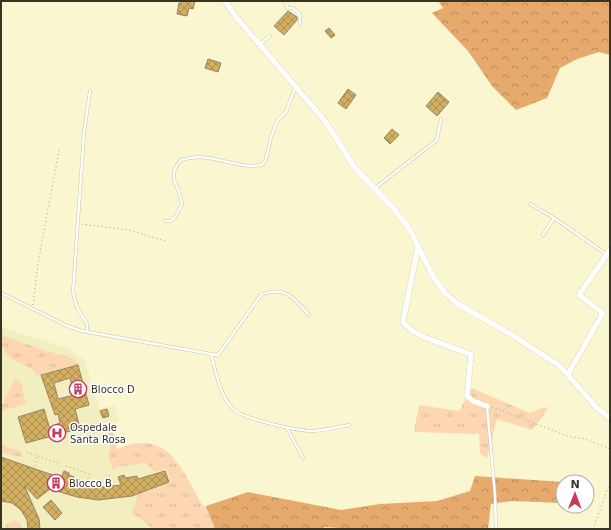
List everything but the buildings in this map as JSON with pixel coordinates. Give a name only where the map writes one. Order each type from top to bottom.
[{"type":"street","points":[[225,1],[236,17],[325,120],[355,168],[395,210],[410,230],[434,278],[445,293],[458,304],[543,354],[568,374],[597,408],[610,418]]},
{"type":"street","points":[[418,247],[403,322],[406,327],[420,335],[471,355],[467,396],[473,401],[487,406]]},
{"type":"street","points":[[568,374],[603,313],[579,295],[608,252]]},
{"type":"lane","points":[[286,1],[287,8],[293,8],[300,15],[300,24]]},
{"type":"lane","points":[[260,44],[270,36]]},
{"type":"lane","points":[[164,221],[170,221],[175,217],[182,204],[173,177],[174,170],[181,160],[198,156],[236,163],[262,165],[266,159],[271,137],[277,121],[286,112],[296,86]]},
{"type":"lane","points":[[87,332],[87,324],[77,308],[73,292],[79,224],[78,206],[90,91]]},
{"type":"lane","points":[[374,189],[437,140],[441,119]]},
{"type":"lane","points":[[530,204],[608,252]]},
{"type":"lane","points":[[543,235],[554,218]]},
{"type":"lane","points":[[1,293],[32,310],[67,326],[87,332],[218,355],[262,295],[272,290],[287,292],[310,315]]},
{"type":"lane","points":[[211,354],[222,393],[232,409],[250,417],[287,427],[313,430],[349,425]]},
{"type":"lane","points":[[487,406],[495,495],[496,529]]},
{"type":"lane","points":[[287,427],[303,458]]},
{"type":"path","points":[[32,310],[38,263],[59,150]]},
{"type":"path","points":[[79,224],[129,230],[165,241]]},
{"type":"path","points":[[487,406],[567,436],[585,439],[610,449]]},
{"type":"path","points":[[26,452],[58,463]]},
{"type":"path","points":[[34,470],[38,456]]},
{"type":"path","points":[[66,466],[89,474],[86,487]]},
{"type":"path","points":[[109,475],[113,487]]},
{"type":"path","points":[[593,529],[610,482]]},
{"type":"shaded area","name":"Ospedale Santa Rosa","points":[[1,327],[69,349],[85,360],[99,409],[114,405],[119,421],[111,424],[116,449],[141,443],[161,447],[174,457],[180,529],[1,529]]},
{"type":"green space","points":[[438,1],[610,1],[610,55],[599,52],[577,59],[560,68],[547,98],[516,110],[492,86],[468,51],[432,13],[443,8]]},
{"type":"green space","points":[[1,335],[43,350],[72,358],[79,364],[37,375],[33,370],[15,361],[5,352],[2,345]]},
{"type":"green space","points":[[15,379],[21,382],[26,404],[1,411],[1,407]]},
{"type":"green space","points":[[472,388],[530,413],[544,407],[548,409],[532,430],[497,419],[487,458],[480,454],[479,434],[414,432],[419,405],[459,411]]},
{"type":"green space","points":[[111,426],[117,449],[138,443],[153,444],[172,456],[186,475],[203,506],[206,506],[215,529],[150,529],[151,527],[132,513],[138,495],[171,482],[166,469],[155,472],[146,463],[116,467],[116,469],[113,469],[109,460],[110,445],[107,432]]},
{"type":"green space","points":[[1,445],[22,451],[21,457],[1,452]]},
{"type":"green space","points":[[475,476],[555,481],[555,503],[511,501],[491,504],[488,529],[354,529],[324,527],[324,529],[215,529],[206,506],[248,492],[341,510],[380,504],[437,501],[470,491]]},
{"type":"green space","points":[[15,521],[20,522],[22,529],[4,529],[8,523]]},
{"type":"place","name":"Blocco D","points":[[78,389]]},
{"type":"place","name":"Ospedale Santa Rosa","points":[[57,433]]},
{"type":"place","name":"Blocco B","points":[[56,483]]}]
